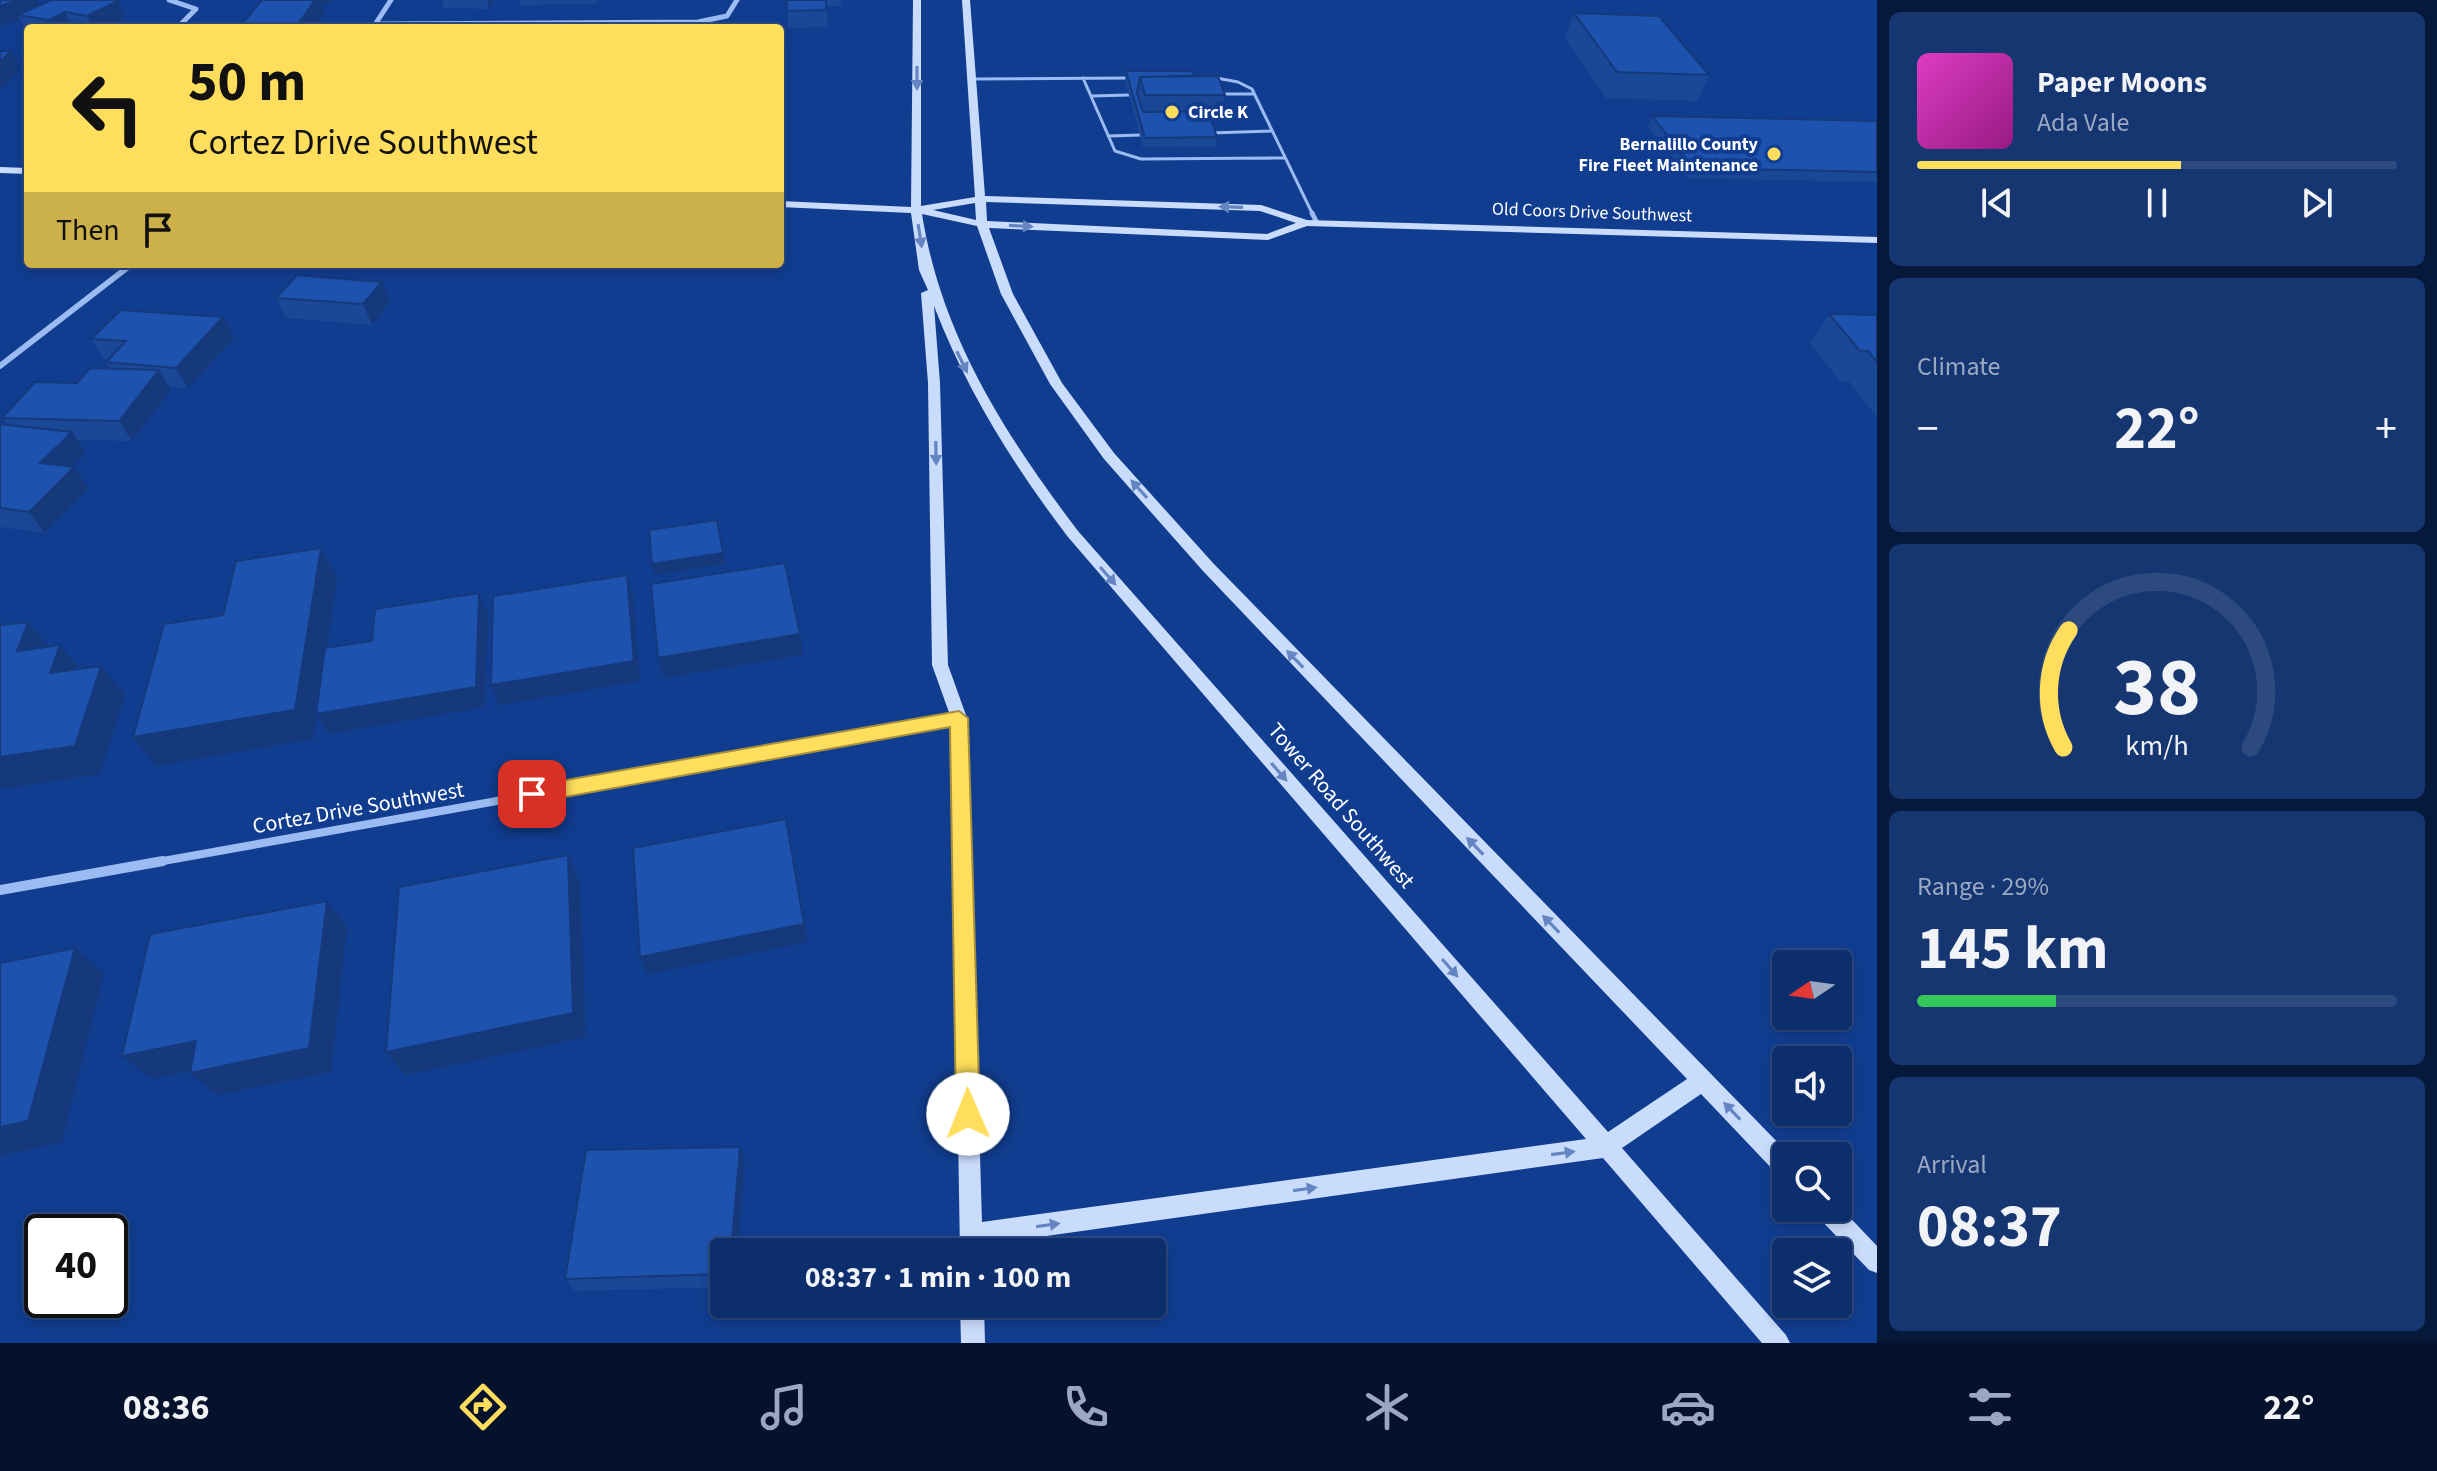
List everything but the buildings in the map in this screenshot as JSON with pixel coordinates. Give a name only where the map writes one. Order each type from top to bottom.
[{"type":"main road","points":[[917,0],[916,210],[925,263],[934,383],[940,665],[959,718],[971,1238]]},
{"type":"main road","points":[[966,0],[982,224],[1007,294],[1056,384],[1109,456],[1250,612],[1772,1153]]},
{"type":"main road","points":[[0,170],[24,171]]},
{"type":"main road","name":"Old Coors Drive Southwest","points":[[916,210],[980,199],[1261,208],[1312,223],[1877,240]]},
{"type":"main road","name":"Old Coors Drive Southwest","points":[[784,204],[916,210],[982,224],[1268,237],[1312,223]]},
{"type":"main road","name":"Tower Road Southwest","points":[[925,263],[944,325],[981,401],[1022,469],[1073,534],[1778,1343]]},
{"type":"main road","points":[[1010,1238],[1605,1147],[1702,1081]]},
{"type":"main road","points":[[1838,1222],[1877,1262]]},
{"type":"main road","points":[[972,1318],[973,1343]]},
{"type":"street","points":[[169,0],[196,9],[181,24]]},
{"type":"street","points":[[375,24],[391,0]]},
{"type":"street","points":[[536,24],[724,19],[734,11],[737,0]]},
{"type":"street","points":[[0,366],[127,268]]},
{"type":"street","name":"Cortez Drive Southwest","points":[[0,890],[959,718]]},
{"type":"lane","points":[[1206,77],[1222,76],[1238,82],[1254,94],[1312,223]]},
{"type":"lane","points":[[971,79],[1144,77]]},
{"type":"lane","points":[[1083,78],[1115,151],[1141,159],[1285,158]]},
{"type":"lane","points":[[1211,94],[1254,94]]},
{"type":"lane","points":[[1091,96],[1129,95]]},
{"type":"lane","points":[[1210,133],[1272,131]]},
{"type":"lane","points":[[1108,136],[1140,135]]},
{"type":"place","name":"Circle K","points":[[1172,112]]},
{"type":"place","name":"Bernalillo County Fire Fleet Maintenance","points":[[1774,154]]},
{"type":"route","points":[[532,794],[959,718],[968,1114]]}]
